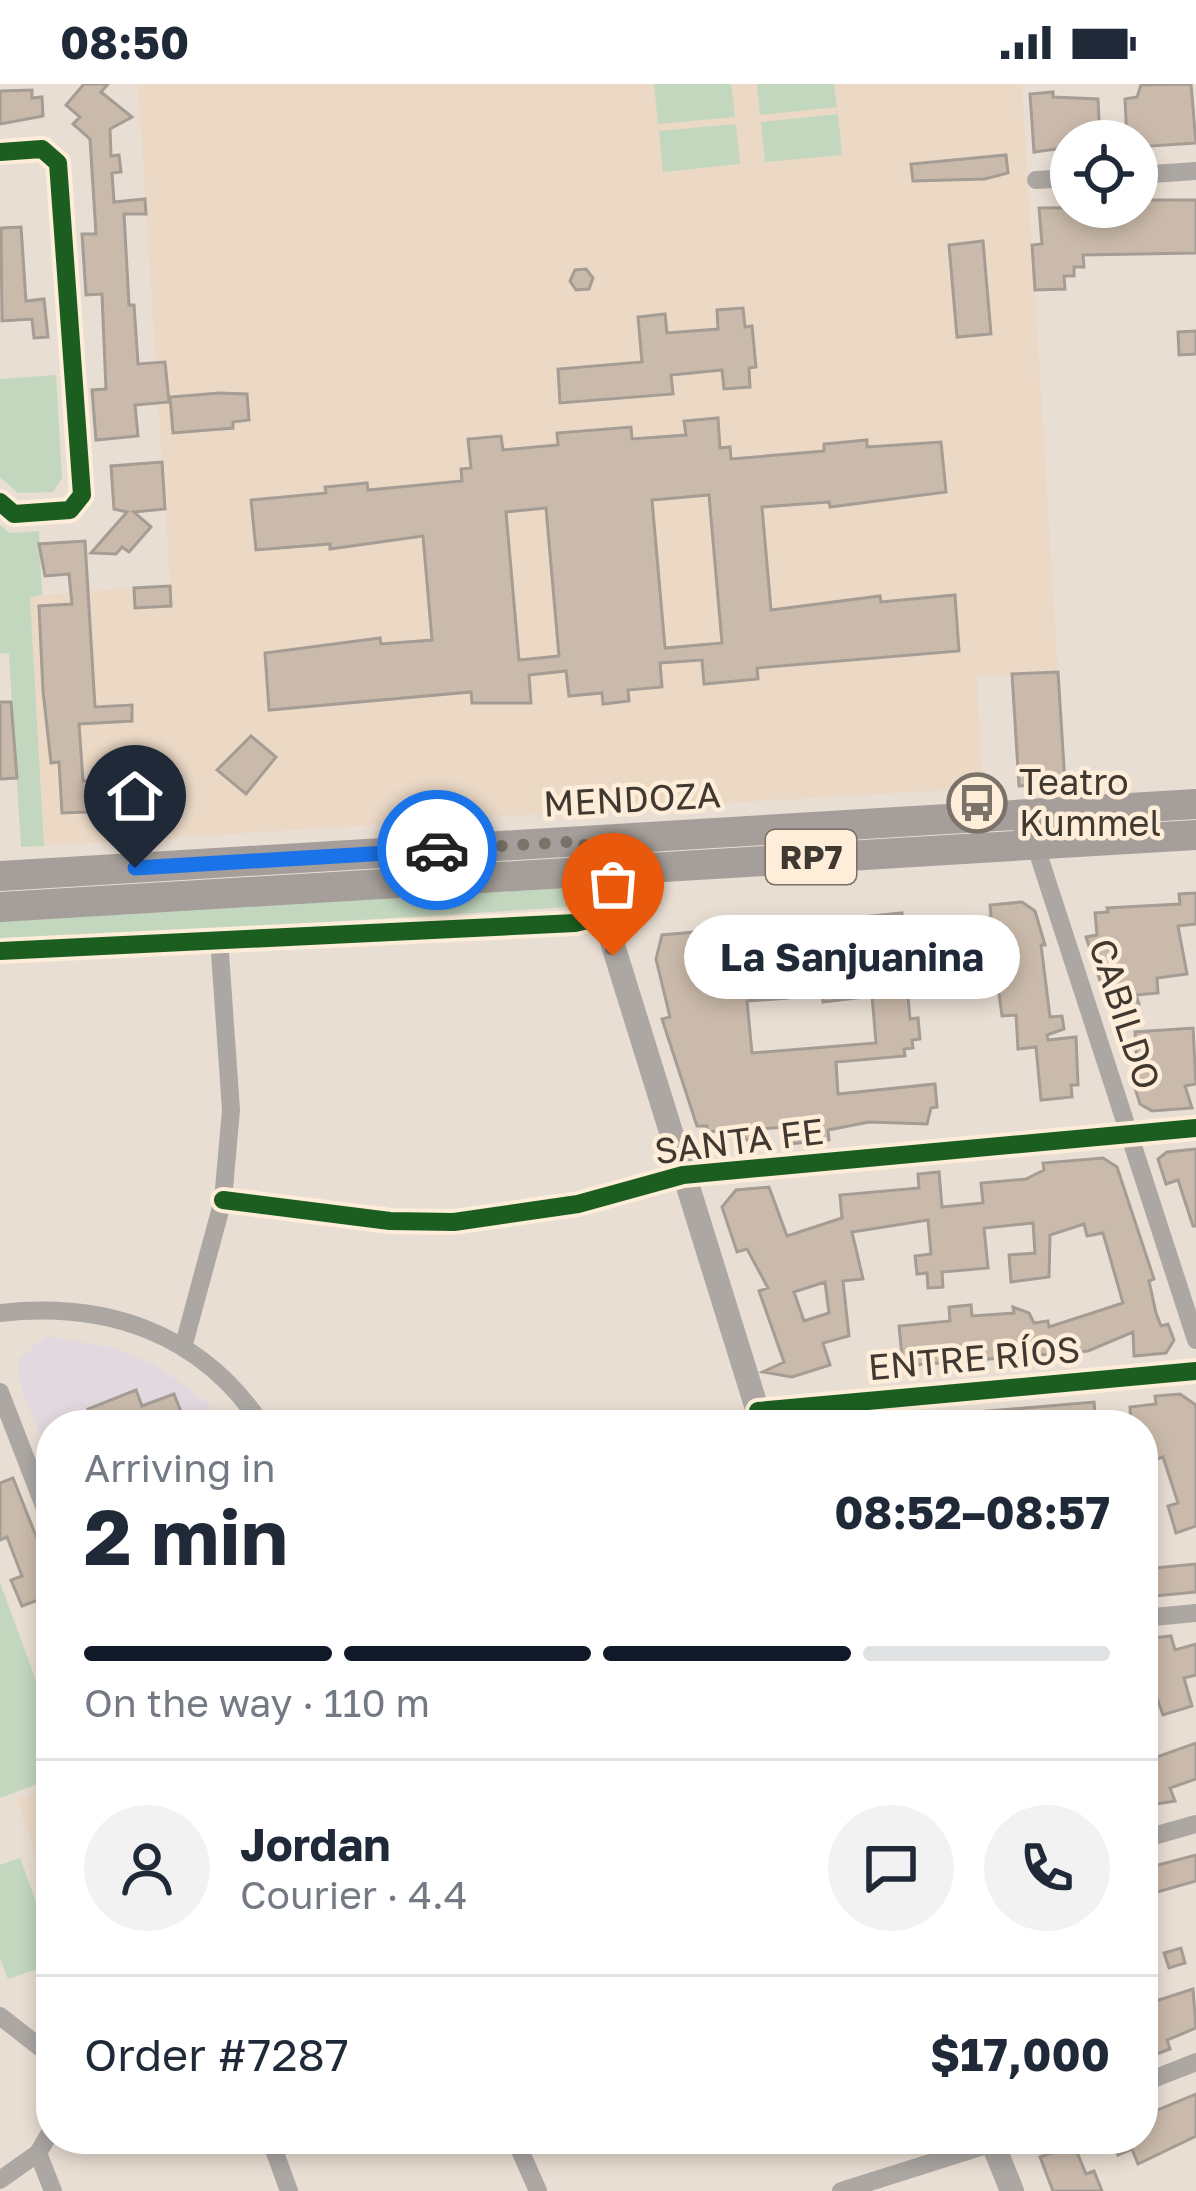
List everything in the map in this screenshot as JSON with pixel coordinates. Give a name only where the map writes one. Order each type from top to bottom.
[{"type":"main road","name":"MENDOZA","points":[[0,907],[1012,815],[1196,804]]},
{"type":"main road","name":"MENDOZA","points":[[0,876],[1196,835]]},
{"type":"street","points":[[0,152],[42,149],[58,163],[82,495],[70,510],[14,514],[0,502]]},
{"type":"street","points":[[1158,174],[1196,171]]},
{"type":"street","points":[[1036,180],[1050,179]]},
{"type":"street","points":[[1035,844],[1070,811]]},
{"type":"street","name":"CABILDO","points":[[1012,815],[1035,844],[1196,1340]]},
{"type":"street","points":[[585,856],[754,1410]]},
{"type":"street","points":[[0,951],[575,923],[601,916]]},
{"type":"street","points":[[184,1343],[223,1200],[230,1110],[219,939]]},
{"type":"street","name":"SANTA FE","points":[[223,1200],[368,1219],[454,1222],[578,1204],[683,1175],[1196,1128]]},
{"type":"street","points":[[0,1313],[41,1308],[101,1315],[184,1343],[221,1374],[250,1410]]},
{"type":"street","name":"ENTRE RÍOS","points":[[847,1410],[1196,1371]]},
{"type":"street","points":[[0,1392],[36,1485]]},
{"type":"street","points":[[1158,1617],[1196,1613]]},
{"type":"street","points":[[1158,1835],[1196,1824]]},
{"type":"street","points":[[0,2017],[36,2045]]},
{"type":"street","points":[[1158,2077],[1196,2062]]},
{"type":"street","points":[[0,2180],[37,2154]]},
{"type":"street","points":[[38,2154],[53,2191]]},
{"type":"street","points":[[275,2154],[289,2191]]},
{"type":"street","points":[[522,2154],[538,2191]]},
{"type":"street","points":[[841,2191],[956,2154]]},
{"type":"street","points":[[1001,2154],[1012,2191]]},
{"type":"shaded area","points":[[138,84],[1022,84],[1058,672],[977,676],[982,788],[642,808],[631,799],[612,802],[606,810],[44,846],[30,596],[170,585]]},
{"type":"shaded area","points":[[46,1336],[114,1348],[154,1364],[212,1410],[36,1410],[36,1425],[19,1381],[19,1359]]},
{"type":"shaded area","points":[[36,1793],[36,1853],[17,1800]]},
{"type":"green space","points":[[654,84],[731,84],[735,117],[658,124]]},
{"type":"green space","points":[[757,84],[834,84],[837,107],[760,115]]},
{"type":"green space","points":[[838,114],[842,155],[765,162],[761,122]]},
{"type":"green space","points":[[736,124],[740,164],[663,172],[659,131]]},
{"type":"green space","points":[[56,375],[62,478],[53,492],[18,493],[0,477],[0,379]]},
{"type":"green space","points":[[0,525],[10,533],[39,531],[42,595],[30,597],[44,846],[21,847],[9,654],[0,653]]},
{"type":"green space","points":[[575,886],[577,902],[571,907],[0,942],[0,920]]},
{"type":"green space","points":[[0,1583],[36,1680],[36,1785],[0,1798]]},
{"type":"green space","points":[[20,1858],[36,1902],[36,1969],[8,1979],[0,1958],[0,1865]]},
{"type":"building","points":[[84,84],[108,84],[101,92],[132,117],[110,129],[111,156],[119,155],[121,172],[112,173],[114,202],[145,199],[146,214],[124,214],[129,305],[134,305],[138,364],[165,362],[169,402],[135,405],[138,436],[96,440],[92,390],[106,389],[102,294],[86,295],[82,234],[96,234],[90,139],[73,124],[80,117],[66,105]]},
{"type":"building","points":[[1191,84],[1196,143],[1158,146],[1158,120],[1126,120],[1125,99],[1137,97],[1141,85]]},
{"type":"building","points":[[32,90],[32,98],[42,97],[43,116],[0,124],[0,91]]},
{"type":"building","points":[[1053,92],[1053,97],[1098,99],[1099,120],[1050,120],[1050,150],[1034,152],[1030,94]]},
{"type":"building","points":[[1006,155],[1008,173],[985,179],[913,181],[911,164]]},
{"type":"building","points":[[1158,200],[1196,200],[1196,253],[1083,255],[1084,267],[1074,267],[1074,276],[1064,276],[1065,289],[1035,290],[1032,245],[1042,244],[1039,208],[1050,208],[1050,228],[1158,228]]},
{"type":"building","points":[[21,227],[26,301],[44,299],[48,337],[34,338],[32,319],[2,321],[1,228]]},
{"type":"building","points":[[983,241],[991,334],[957,337],[949,245]]},
{"type":"building","points":[[586,269],[593,278],[589,289],[576,290],[570,281],[575,270]]},
{"type":"building","points":[[743,308],[745,327],[752,326],[756,367],[749,368],[750,387],[724,389],[722,370],[671,375],[673,394],[560,403],[558,369],[642,362],[638,317],[665,314],[667,333],[718,329],[717,310]]},
{"type":"building","points":[[1196,331],[1196,354],[1179,355],[1178,332]]},
{"type":"building","points":[[247,394],[249,420],[233,422],[233,428],[173,433],[170,397]]},
{"type":"building","points":[[718,418],[720,448],[730,447],[731,459],[824,451],[824,444],[867,440],[867,447],[941,442],[946,492],[830,507],[829,502],[762,507],[771,610],[880,596],[881,602],[955,595],[959,651],[757,668],[758,679],[704,684],[702,660],[660,663],[662,687],[628,690],[629,701],[603,704],[602,693],[569,696],[566,671],[529,675],[531,703],[472,703],[471,692],[269,710],[265,653],[380,638],[381,644],[432,640],[423,536],[330,549],[330,544],[256,550],[251,500],[326,493],[325,487],[367,483],[368,490],[462,481],[461,469],[471,468],[468,439],[501,436],[503,450],[558,445],[557,433],[631,427],[632,439],[686,435],[684,421]],"holes":[[[709,495],[722,643],[665,648],[652,500]],[[546,508],[559,656],[519,660],[506,512]]]},
{"type":"building","points":[[162,462],[165,509],[134,512],[151,527],[129,552],[122,547],[116,554],[91,553],[127,512],[114,509],[111,466]]},
{"type":"building","points":[[85,541],[95,707],[132,705],[132,721],[79,724],[83,781],[163,778],[164,809],[62,813],[59,762],[51,763],[43,691],[39,606],[72,604],[69,574],[45,576],[39,544]]},
{"type":"building","points":[[170,586],[171,606],[135,608],[134,588]]},
{"type":"building","points":[[1058,672],[1065,783],[1019,786],[1012,674]]},
{"type":"building","points":[[0,702],[11,702],[17,778],[0,779]]},
{"type":"building","points":[[251,736],[276,757],[246,794],[217,770]]},
{"type":"building","points":[[1196,893],[1196,924],[1178,926],[1187,974],[1157,978],[1158,993],[1136,995],[1139,1004],[1118,1011],[1108,982],[1101,984],[1086,937],[1097,935],[1095,913],[1108,912],[1107,908],[1180,904],[1179,894]]},
{"type":"building","points":[[1022,902],[1035,911],[1045,945],[1041,945],[1050,1017],[1062,1016],[1064,1029],[1047,1035],[1048,1040],[1076,1037],[1078,1085],[1071,1085],[1072,1097],[1041,1100],[1036,1047],[1018,1049],[1016,1015],[1002,1016],[994,957],[962,960],[967,992],[937,996],[935,972],[906,975],[910,1019],[918,1018],[920,1039],[912,1040],[913,1048],[904,1049],[905,1056],[836,1062],[838,1094],[935,1084],[937,1107],[931,1108],[927,1124],[869,1122],[828,1130],[829,1140],[788,1144],[786,1127],[758,1129],[759,1139],[745,1140],[744,1128],[707,1132],[707,1126],[697,1126],[662,1019],[670,1017],[656,959],[662,935],[815,921],[815,930],[851,927],[851,918],[902,913],[903,925],[991,917],[990,905]],"holes":[[[821,960],[823,1002],[872,996],[876,1043],[752,1053],[747,1001],[788,998],[785,963]]]},
{"type":"building","points":[[1193,1028],[1196,1084],[1185,1086],[1192,1108],[1152,1111],[1140,1104],[1132,1079],[1138,1077],[1135,1032]]},
{"type":"building","points":[[1196,1149],[1193,1226],[1178,1180],[1166,1184],[1158,1159],[1167,1152]]},
{"type":"building","points":[[1103,1158],[1117,1167],[1154,1279],[1149,1281],[1156,1313],[1161,1326],[1168,1324],[1174,1340],[1166,1353],[1134,1356],[1133,1332],[1088,1351],[903,1366],[899,1326],[950,1321],[949,1307],[971,1305],[972,1316],[1014,1313],[1013,1307],[1029,1313],[1034,1323],[1048,1321],[1049,1327],[1123,1303],[1103,1233],[1087,1236],[1084,1224],[1050,1235],[1049,1277],[1011,1282],[1009,1255],[1035,1253],[1033,1223],[984,1228],[988,1268],[942,1272],[943,1287],[928,1288],[927,1273],[917,1274],[915,1256],[931,1254],[928,1220],[852,1232],[863,1279],[843,1281],[849,1336],[823,1343],[830,1365],[792,1377],[763,1372],[784,1362],[759,1291],[768,1288],[747,1249],[737,1252],[722,1207],[736,1190],[769,1187],[787,1236],[842,1218],[840,1195],[919,1188],[918,1174],[939,1172],[942,1207],[983,1203],[981,1183],[1026,1179],[1044,1170],[1043,1163]],"holes":[[[825,1282],[829,1313],[804,1321],[794,1292]]]},
{"type":"building","points":[[136,1390],[142,1406],[174,1394],[180,1410],[88,1410]]},
{"type":"building","points":[[1180,1394],[1196,1405],[1196,1526],[1176,1533],[1168,1506],[1178,1503],[1163,1457],[1158,1459],[1158,1410],[1130,1410],[1156,1404],[1155,1396]]},
{"type":"building","points":[[1094,1402],[1095,1410],[1000,1410]]},
{"type":"building","points":[[13,1478],[36,1536],[36,1601],[22,1606],[11,1580],[22,1576],[7,1537],[0,1540],[0,1483]]},
{"type":"building","points":[[1196,1564],[1196,1592],[1158,1596],[1158,1568]]},
{"type":"building","points":[[1171,1636],[1175,1650],[1196,1644],[1196,1675],[1184,1678],[1192,1706],[1163,1715],[1158,1701],[1158,1637]]},
{"type":"building","points":[[1196,1743],[1196,1779],[1170,1788],[1175,1801],[1158,1804],[1158,1757]]},
{"type":"building","points":[[1196,1855],[1196,1881],[1158,1892],[1158,1865]]},
{"type":"building","points":[[1181,1948],[1185,1963],[1169,1968],[1164,1953]]},
{"type":"building","points":[[1193,1989],[1196,2028],[1167,2040],[1170,2049],[1158,2054],[1158,2000]]},
{"type":"building","points":[[1196,2094],[1196,2136],[1138,2164],[1134,2154],[1158,2154],[1158,2110]]},
{"type":"building","points":[[1078,2154],[1086,2174],[1094,2171],[1102,2191],[1053,2191],[1040,2157]]},
{"type":"cycle path","points":[[0,152],[42,149],[58,163],[82,495],[70,510],[14,514],[0,502]]},
{"type":"cycle path","points":[[0,951],[575,923],[601,917]]},
{"type":"cycle path","points":[[223,1200],[390,1221],[454,1222],[578,1204],[683,1175],[1196,1128]]},
{"type":"cycle path","points":[[769,1410],[1196,1371]]},
{"type":"way so far","points":[[437,850],[584,841],[586,871],[613,956]]},
{"type":"place","name":"Teatro Kummel","points":[[977,803]]},
{"type":"place","name":"La Sanjuanina","points":[[613,956]]},
{"type":"route","points":[[135,868],[437,850]]}]
